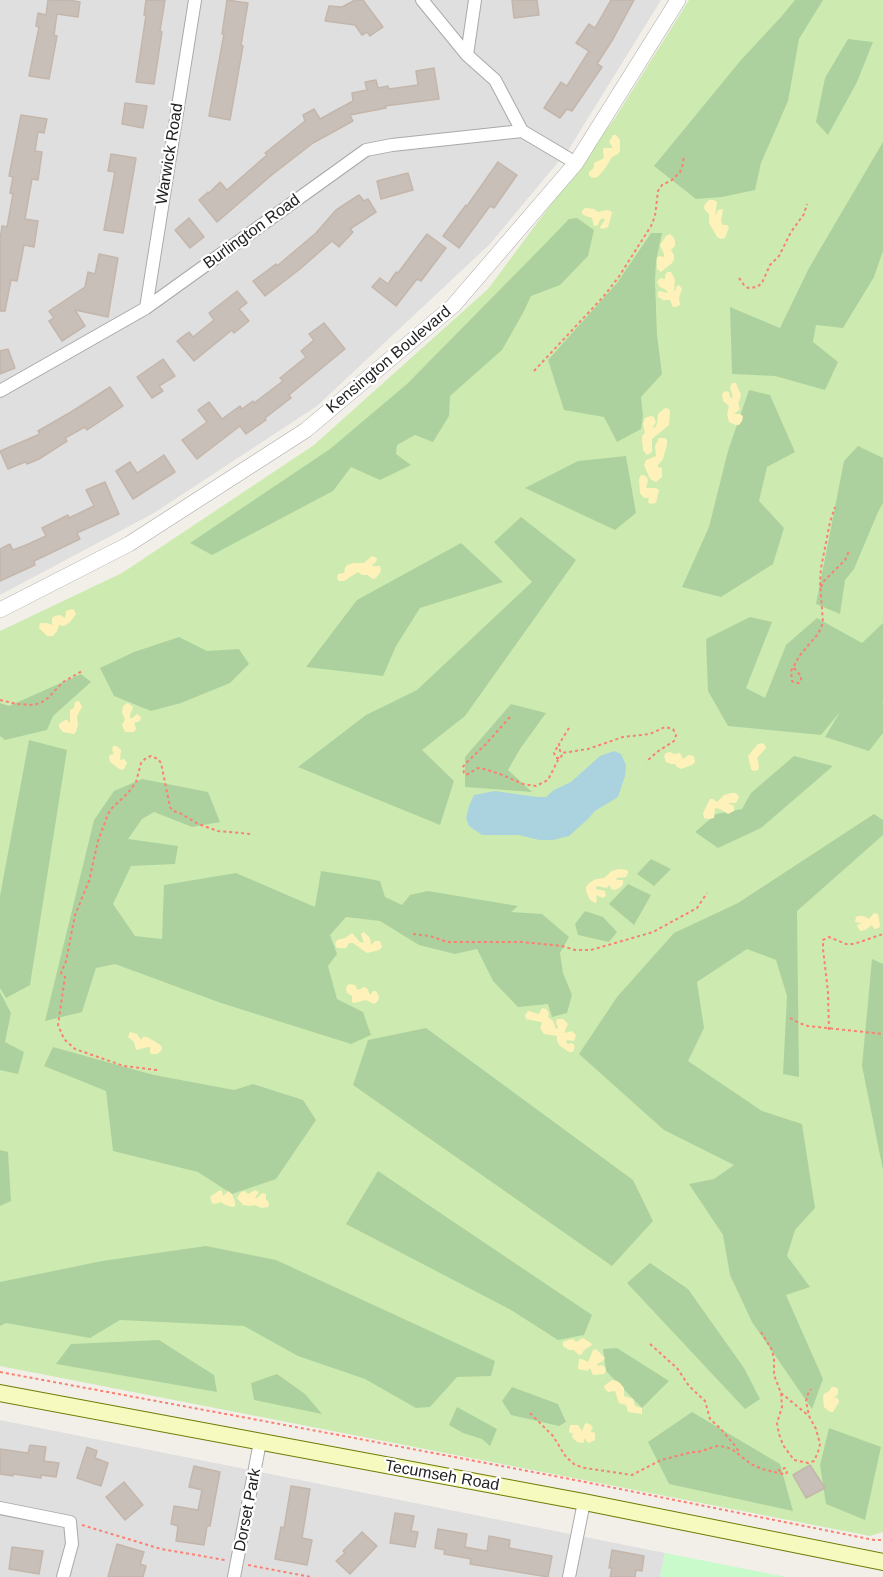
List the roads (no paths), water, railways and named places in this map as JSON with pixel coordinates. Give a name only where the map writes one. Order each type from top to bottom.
[{"type":"main road","name":"Tecumseh Road","points":[[0,1393],[584,1502],[883,1562]]},
{"type":"street","name":"Warwick Road","points":[[146,308],[195,0]]},
{"type":"street","points":[[422,0],[467,55],[495,80],[522,130],[576,163]]},
{"type":"street","points":[[467,55],[475,0]]},
{"type":"street","name":"Kensington Boulevard","points":[[0,610],[129,544],[306,430],[453,306],[576,163],[678,0]]},
{"type":"street","name":"Burlington Road","points":[[0,391],[146,308],[366,150],[522,130]]},
{"type":"street","name":"Dorset Park","points":[[234,1577],[260,1442]]},
{"type":"street","points":[[569,1577],[584,1502]]},
{"type":"street","points":[[0,1509],[70,1522],[72,1544],[63,1577]]},
{"type":"water","points":[[614,751],[621,754],[626,765],[618,797],[595,811],[569,836],[553,840],[539,840],[519,835],[482,835],[469,826],[466,818],[474,795],[495,791],[546,797],[554,790],[571,782],[600,756]]}]
